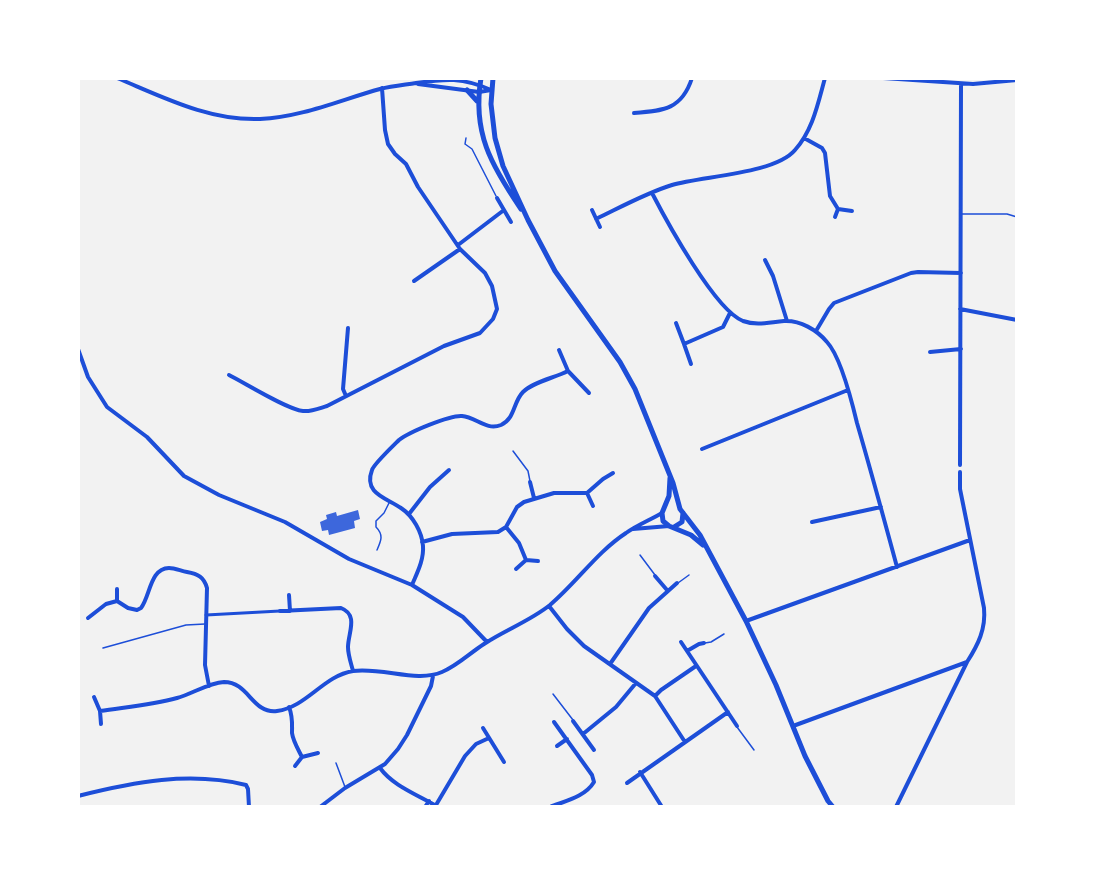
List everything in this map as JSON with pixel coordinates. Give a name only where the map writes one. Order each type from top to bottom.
[{"type":"main road","points":[[481,78],[477,101],[480,126],[490,156],[507,189],[528,220]]},
{"type":"main road","points":[[493,78],[491,118],[498,149],[528,220],[555,271],[620,362],[635,389],[682,511],[700,535],[746,621],[811,768],[828,804],[833,807]]},
{"type":"main road","points":[[467,90],[477,101]]},
{"type":"main road","points":[[670,475],[669,496],[663,521],[691,535],[705,546]]},
{"type":"main road","points":[[664,511],[673,506],[682,511]]},
{"type":"main road","points":[[671,527],[681,522],[682,511]]},
{"type":"street","points":[[117,78],[209,114],[250,119],[299,114],[382,88],[414,81],[455,79],[491,90]]},
{"type":"street","points":[[634,112],[652,112],[681,101],[687,93],[692,78]]},
{"type":"street","points":[[596,219],[673,185],[742,173],[776,162],[794,152],[804,138],[815,114],[825,78]]},
{"type":"street","points":[[883,78],[961,84],[991,84],[1017,80]]},
{"type":"street","points":[[414,81],[479,92],[491,90]]},
{"type":"street","points":[[960,465],[961,84]]},
{"type":"street","points":[[229,375],[290,407],[303,411],[327,406],[444,346],[480,333],[494,320],[497,309],[492,286],[480,267],[459,247],[418,187],[406,164],[388,144],[382,88]]},
{"type":"street","points":[[804,138],[822,148],[825,153],[830,196],[838,209]]},
{"type":"street","points":[[652,193],[699,271],[730,313],[743,321],[757,324],[787,321],[802,324],[816,331],[830,344],[848,390],[897,567]]},
{"type":"street","points":[[497,198],[511,222]]},
{"type":"street","points":[[838,209],[852,211]]},
{"type":"street","points":[[835,217],[838,209]]},
{"type":"street","points":[[414,281],[504,210]]},
{"type":"street","points":[[592,210],[600,227]]},
{"type":"street","points":[[765,260],[773,276],[787,321]]},
{"type":"street","points":[[816,331],[834,303],[911,273],[961,273]]},
{"type":"street","points":[[960,309],[1017,320]]},
{"type":"street","points":[[684,344],[723,327],[730,313]]},
{"type":"street","points":[[676,323],[691,364]]},
{"type":"street","points":[[346,396],[343,389],[349,340],[348,328]]},
{"type":"street","points":[[78,349],[88,377],[107,407],[147,437],[184,476],[219,495],[285,522],[349,559],[411,585],[463,617],[487,642]]},
{"type":"street","points":[[930,352],[961,349]]},
{"type":"street","points":[[559,350],[568,371],[590,393]]},
{"type":"street","points":[[411,585],[420,566],[422,542],[418,528],[409,514],[379,497],[374,491],[371,485],[371,470],[376,462],[400,439],[446,418],[465,416],[489,427],[503,424],[509,420],[523,392],[533,384],[550,380],[568,371]]},
{"type":"street","points":[[702,449],[848,390]]},
{"type":"street","points":[[409,514],[430,487],[449,470]]},
{"type":"street","points":[[896,807],[975,650],[985,624],[984,608],[960,489],[960,472]]},
{"type":"street","points":[[422,542],[452,534],[498,532],[506,527],[517,507],[524,502],[554,493],[587,493],[614,473]]},
{"type":"street","points":[[530,482],[534,498]]},
{"type":"street","points":[[587,493],[593,506]]},
{"type":"street","points":[[812,522],[881,507]]},
{"type":"street","points":[[100,711],[177,698],[225,682],[239,686],[259,708],[274,711],[289,707],[330,680],[353,671],[433,676],[549,606],[609,546],[632,529],[664,511]]},
{"type":"street","points":[[506,527],[519,543],[526,560]]},
{"type":"street","points":[[632,529],[671,527]]},
{"type":"street","points":[[746,621],[970,540]]},
{"type":"street","points":[[516,569],[526,560],[538,561]]},
{"type":"street","points":[[88,618],[106,604],[117,601],[134,610],[141,608],[155,575],[159,571],[169,568],[194,573],[205,580],[207,588],[205,665],[209,686]]},
{"type":"street","points":[[655,576],[667,590]]},
{"type":"street","points":[[610,664],[649,608],[677,583]]},
{"type":"street","points":[[117,589],[117,601]]},
{"type":"street","points":[[289,596],[290,611]]},
{"type":"street","points":[[549,606],[572,634],[655,696],[685,742]]},
{"type":"street","points":[[206,615],[341,608],[350,615],[352,623],[348,646],[353,671]]},
{"type":"street","points":[[681,642],[737,726]]},
{"type":"street","points":[[687,651],[704,643]]},
{"type":"street","points":[[793,726],[967,662]]},
{"type":"street","points":[[655,696],[696,666]]},
{"type":"street","points":[[320,807],[345,788],[380,768],[398,749],[431,686],[433,676]]},
{"type":"street","points":[[584,734],[616,707],[636,683]]},
{"type":"street","points":[[94,697],[100,711],[101,724]]},
{"type":"street","points":[[289,707],[293,719],[294,739],[302,757]]},
{"type":"street","points":[[627,783],[728,712]]},
{"type":"street","points":[[573,721],[594,750]]},
{"type":"street","points":[[550,807],[587,791],[594,782],[592,775],[554,722]]},
{"type":"street","points":[[483,728],[504,762]]},
{"type":"street","points":[[380,768],[385,775],[407,790],[437,806],[465,756],[476,744],[489,738]]},
{"type":"street","points":[[557,746],[567,739]]},
{"type":"street","points":[[295,766],[302,757],[318,753]]},
{"type":"street","points":[[640,772],[662,807]]},
{"type":"street","points":[[79,796],[146,781],[193,779],[246,785],[249,807]]},
{"type":"street","points":[[425,807],[429,801]]},
{"type":"lane","points":[[466,138],[465,144],[472,149],[497,198]]},
{"type":"lane","points":[[961,214],[1007,214],[1017,217]]},
{"type":"lane","points":[[513,451],[528,471],[530,482]]},
{"type":"lane","points":[[377,550],[382,537],[376,527],[376,521],[390,503]]},
{"type":"lane","points":[[640,555],[655,576]]},
{"type":"lane","points":[[677,583],[689,575]]},
{"type":"lane","points":[[103,648],[186,625],[206,624]]},
{"type":"lane","points":[[704,643],[711,642],[724,634]]},
{"type":"lane","points":[[553,694],[573,721]]},
{"type":"lane","points":[[737,726],[754,750]]},
{"type":"lane","points":[[336,763],[345,788]]},
{"type":"building","points":[[358,510],[360,519],[354,521],[355,528],[329,535],[328,530],[322,531],[320,522],[327,519],[326,515],[336,512],[337,516]]}]
